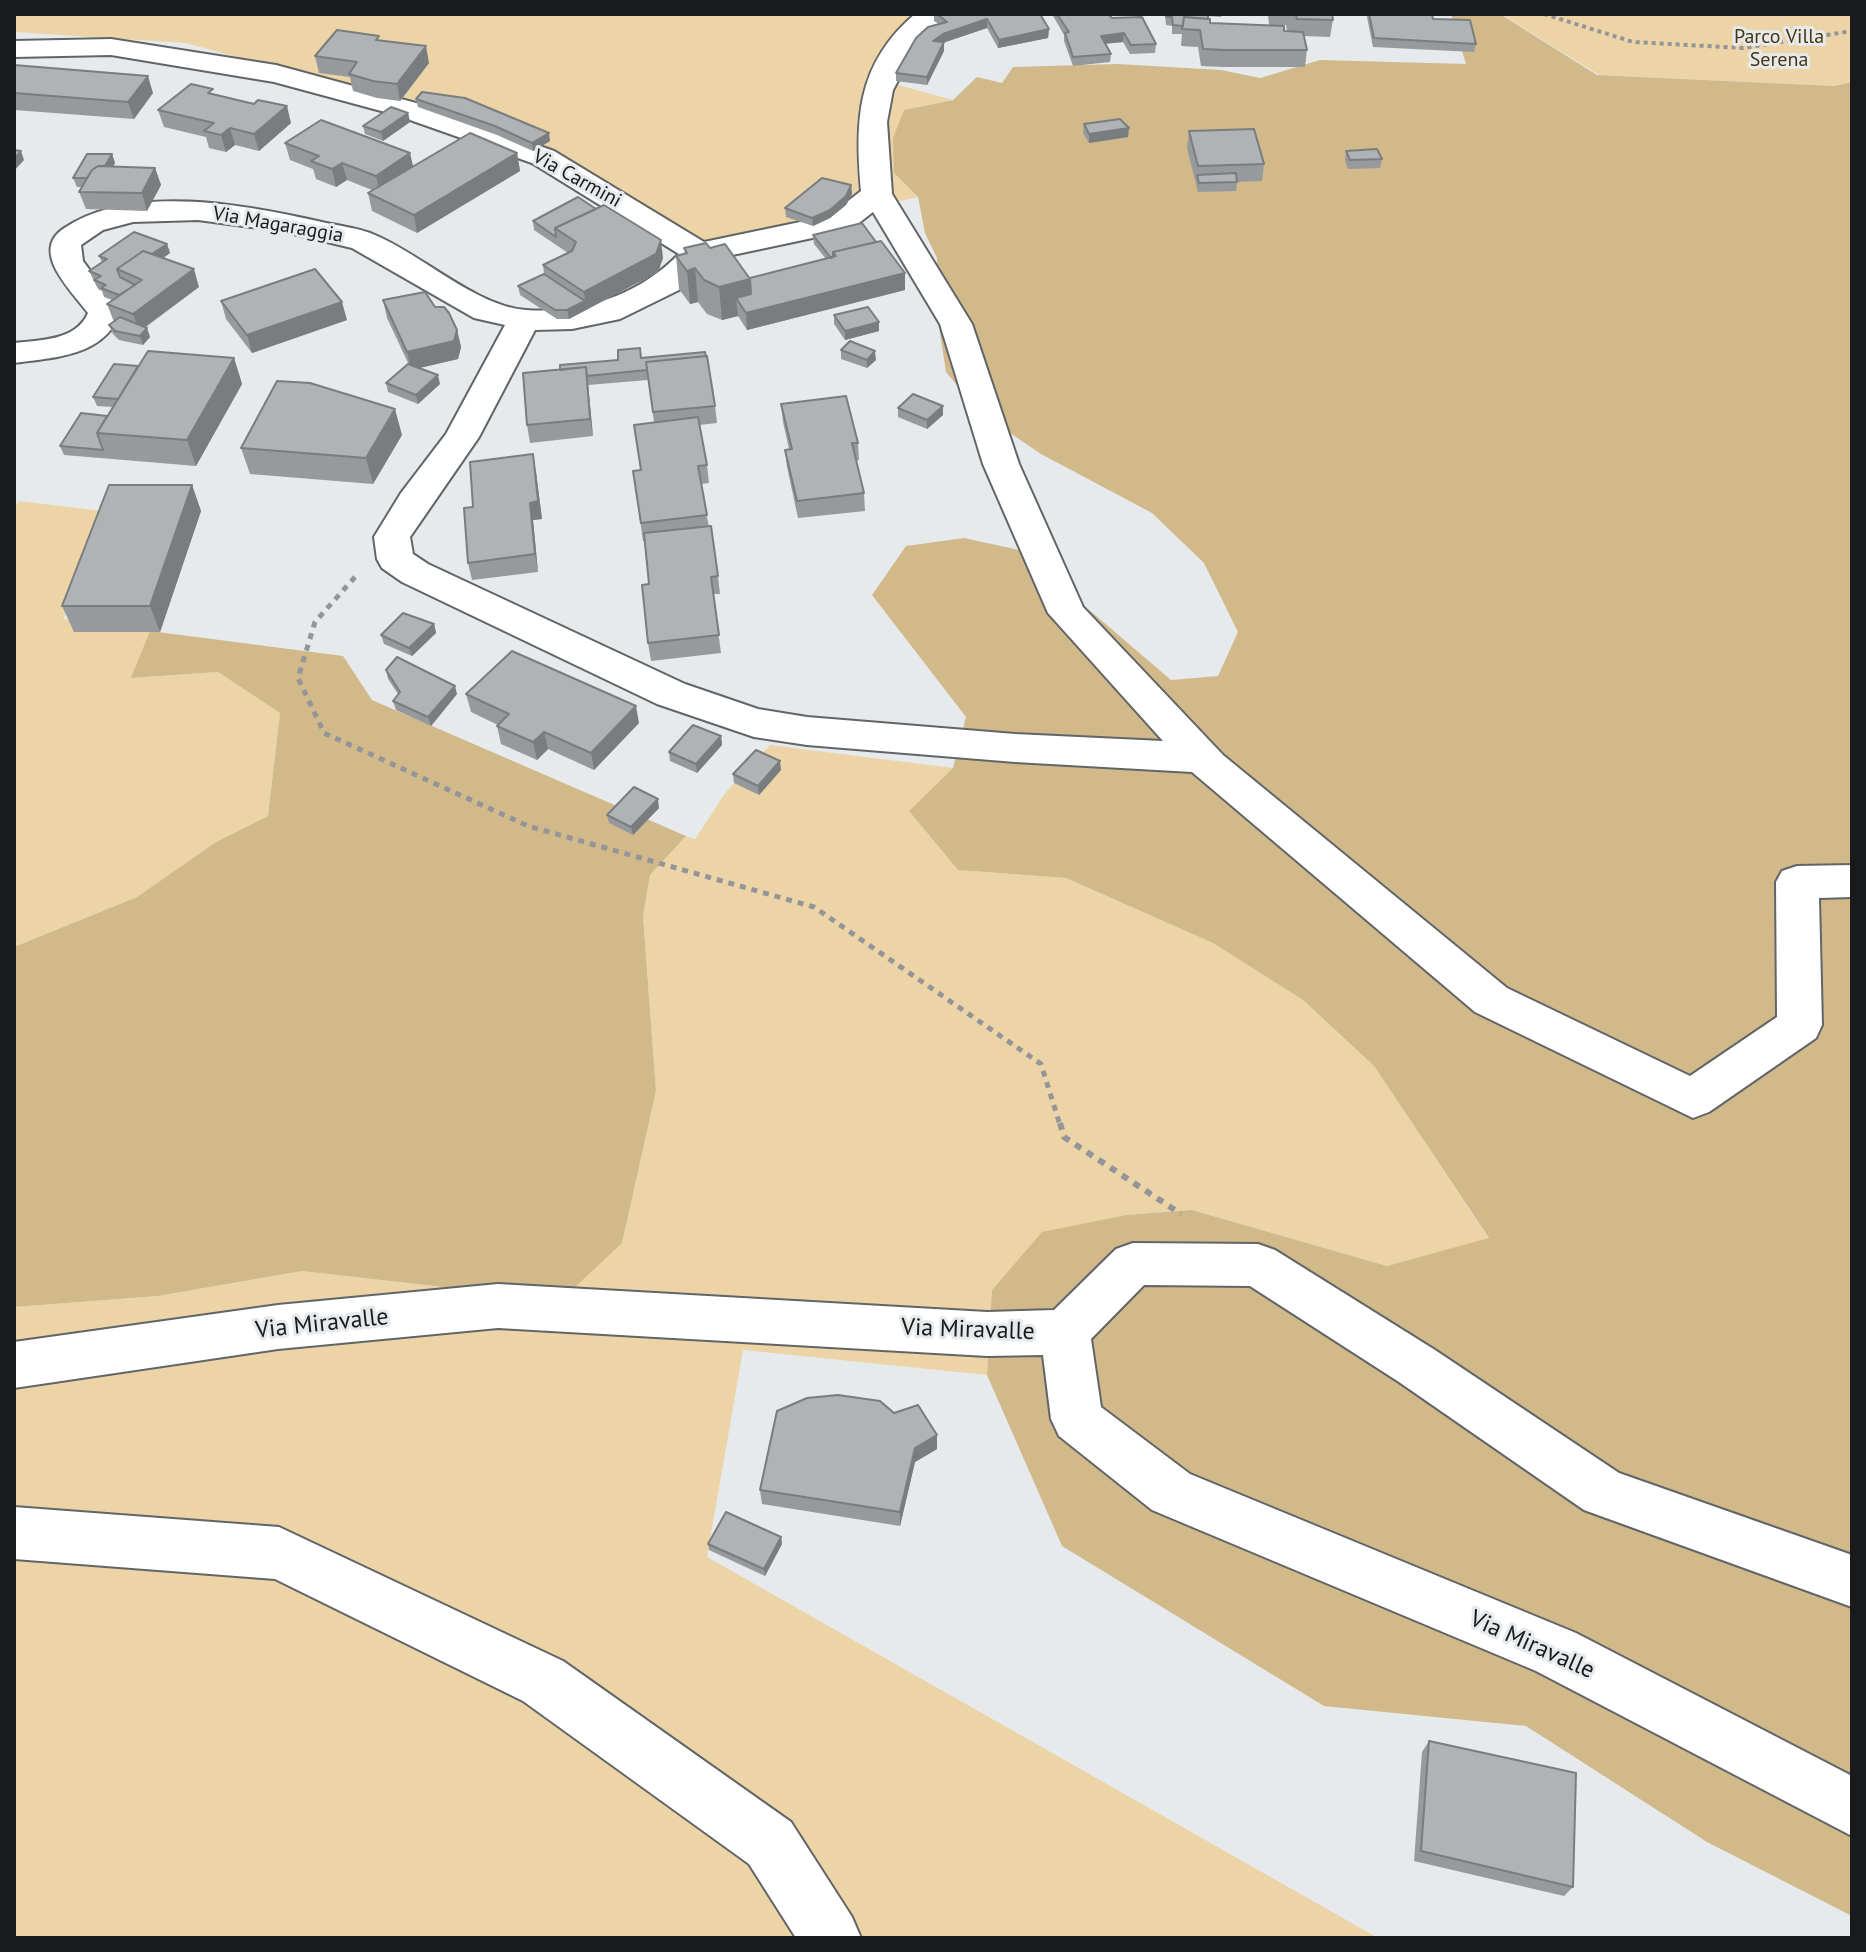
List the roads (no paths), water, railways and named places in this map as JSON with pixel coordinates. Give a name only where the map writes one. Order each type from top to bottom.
[{"type":"street","points":[[933,14],[917,24],[877,85],[871,125],[877,194],[956,324],[1001,464],[1067,613],[1203,758],[1491,1000],[1693,1099],[1800,1025],[1797,882],[1852,881]]},
{"type":"street","name":"Via Carmini","points":[[14,49],[111,47],[276,74],[406,109],[543,157],[669,232],[698,253]]},
{"type":"street","points":[[698,253],[839,223],[877,194]]},
{"type":"street","name":"Via Magaraggia","points":[[14,353],[62,346],[89,336],[102,326],[105,313],[67,262],[65,242],[92,223],[133,213],[198,211],[281,222],[363,241],[486,311],[524,320],[572,319],[608,312],[670,282],[698,253]]},
{"type":"street","points":[[524,320],[462,437],[414,501],[393,536],[395,559],[415,573],[671,694],[754,723],[807,731],[1015,748],[1203,758]]},
{"type":"street","points":[[1065,1332],[1133,1264],[1258,1265],[1417,1366],[1603,1492],[1852,1581]]},
{"type":"street","name":"Via Miravalle","points":[[14,1365],[278,1327],[498,1306],[987,1334],[1065,1332],[1077,1419],[1171,1492],[1556,1652],[1852,1807]]},
{"type":"street","points":[[14,1533],[279,1553],[543,1681],[770,1843],[831,1938]]},
{"type":"park label","name":"Parco Villa Serena","points":[[1779,48]]}]
